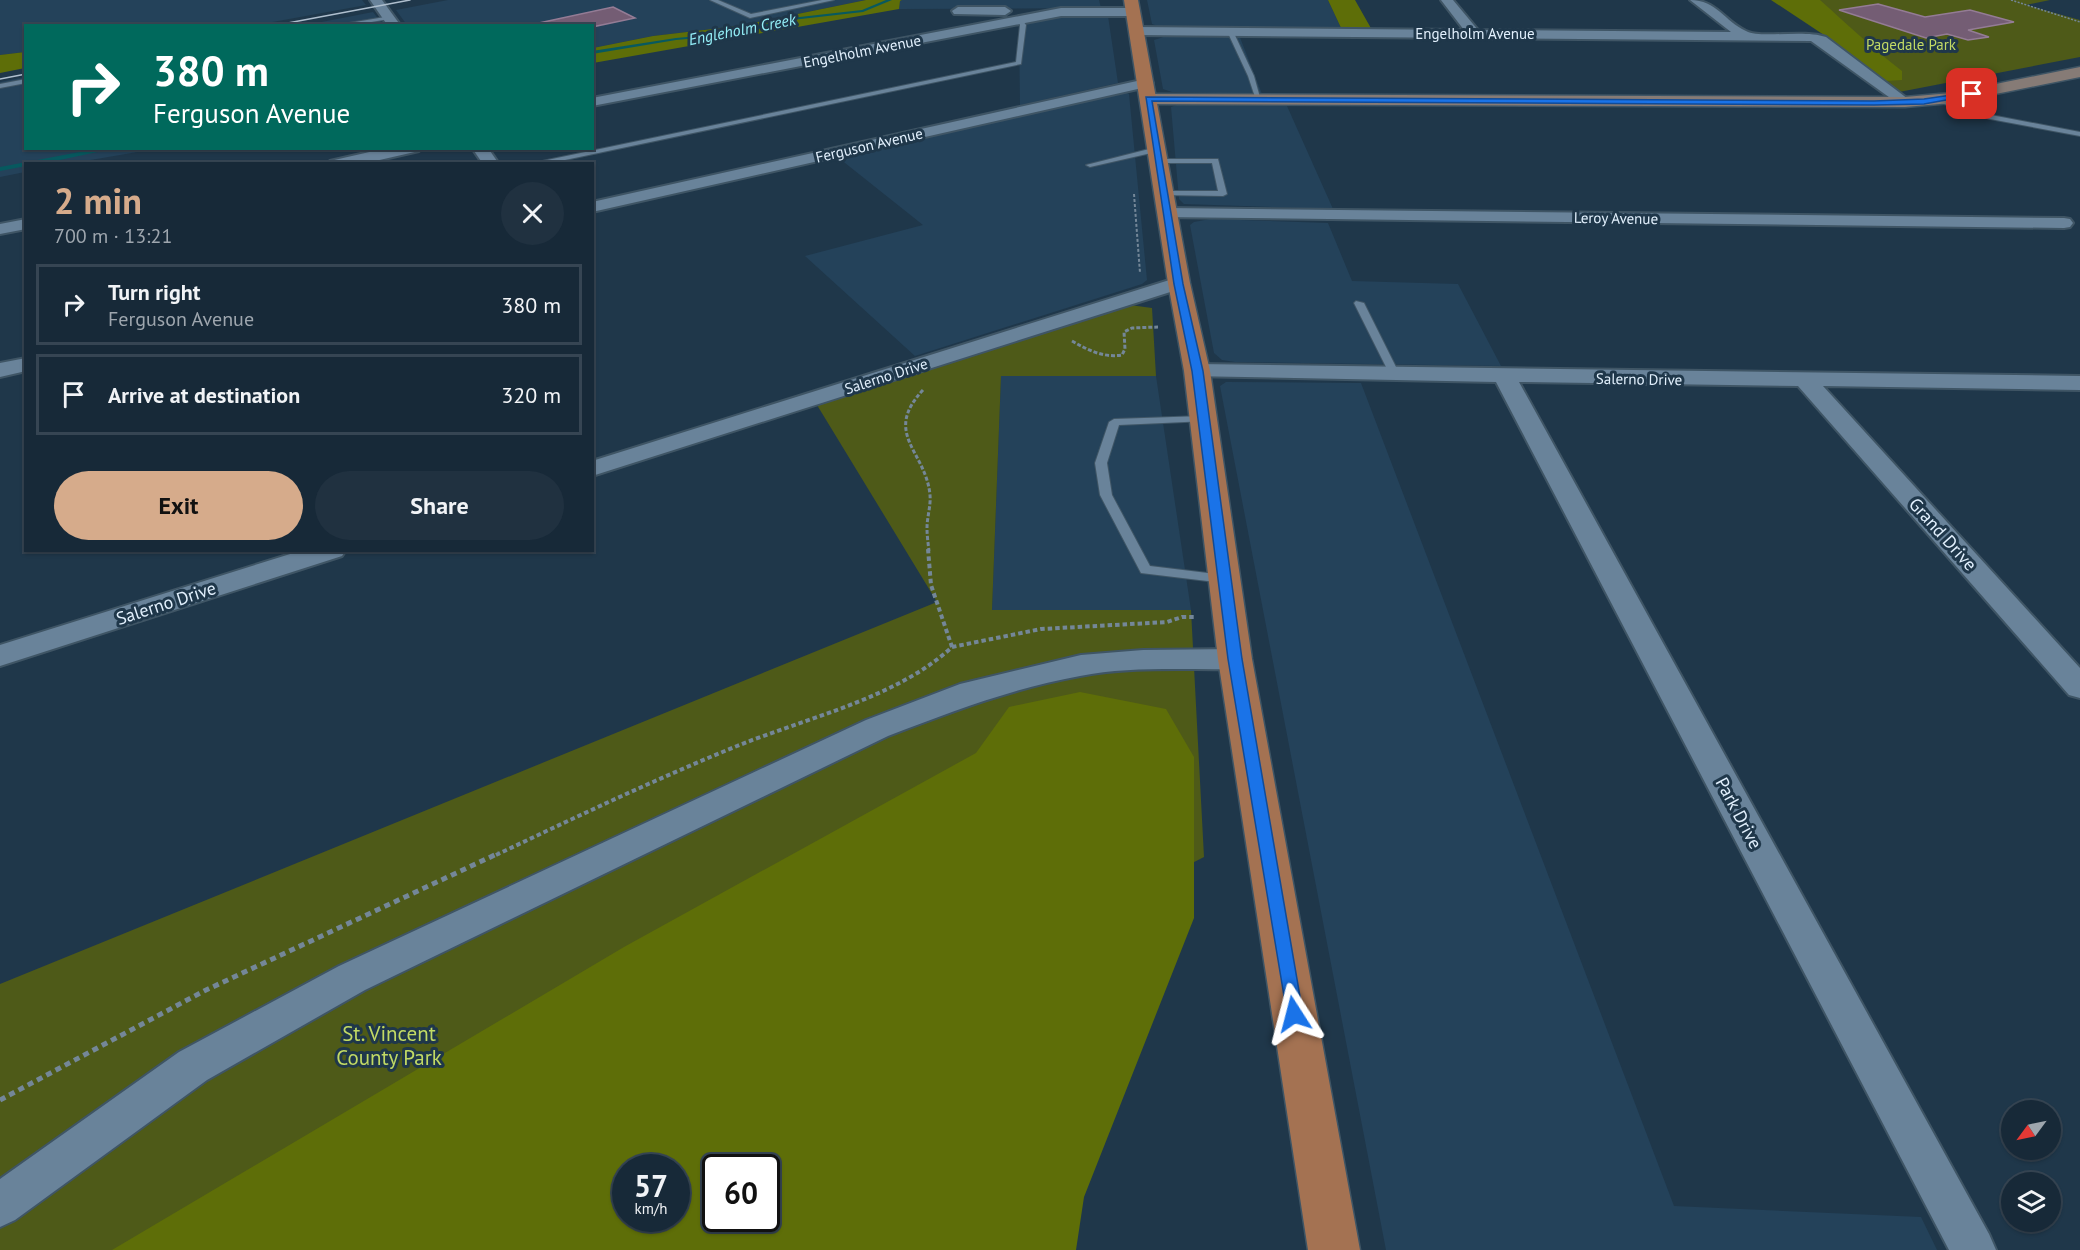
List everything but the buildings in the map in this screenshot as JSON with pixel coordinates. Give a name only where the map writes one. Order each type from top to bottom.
[{"type":"main road","points":[[1132,6],[1179,284],[1197,371],[1235,659],[1334,1250]]},
{"type":"street","points":[[376,0],[392,21]]},
{"type":"street","points":[[1447,0],[1474,33]]},
{"type":"street","points":[[1696,0],[1744,36]]},
{"type":"street","name":"Engelholm Avenue","points":[[594,102],[1061,12],[1132,6]]},
{"type":"street","points":[[958,11],[1061,12]]},
{"type":"street","name":"Engelholm Avenue","points":[[1137,31],[1813,37],[1821,40],[1905,102]]},
{"type":"street","name":"Ferguson Avenue","points":[[594,207],[1147,91],[1258,99],[1905,102],[1938,100],[2080,72]]},
{"type":"street","points":[[346,162],[403,150]]},
{"type":"street","name":"Leroy Avenue","points":[[1162,179],[2064,223]]},
{"type":"street","points":[[0,229],[24,224]]},
{"type":"street","name":"Salerno Drive","points":[[594,467],[1179,284]]},
{"type":"street","points":[[0,370],[24,364]]},
{"type":"street","name":"Salerno Drive","points":[[1197,371],[1505,377],[2080,383]]},
{"type":"street","name":"Park Drive","points":[[1505,377],[1973,1250]]},
{"type":"street","name":"Grand Drive","points":[[1806,381],[2080,687]]},
{"type":"street","name":"Salerno Drive","points":[[0,656],[327,552]]},
{"type":"street","points":[[0,1205],[193,1066],[352,978],[877,728],[971,692],[1081,665],[1143,660],[1235,659]]},
{"type":"lane","points":[[712,0],[750,16],[831,0]]},
{"type":"lane","points":[[357,24],[392,21]]},
{"type":"lane","points":[[542,162],[1019,63],[1022,31],[1020,21]]},
{"type":"lane","points":[[1230,31],[1251,76],[1258,99]]},
{"type":"lane","points":[[0,86],[24,81]]},
{"type":"lane","points":[[1938,100],[1990,117],[2080,134]]},
{"type":"lane","points":[[1090,165],[1223,194],[1215,161],[1162,179]]},
{"type":"lane","points":[[1359,303],[1395,375]]},
{"type":"lane","points":[[1203,419],[1114,422],[1101,463],[1106,495],[1146,570],[1224,579]]},
{"type":"path","points":[[2012,0],[2080,21]]},
{"type":"path","points":[[1065,338],[1099,355],[1113,357],[1122,355],[1125,349],[1124,332],[1132,328],[1188,326]]},
{"type":"path","points":[[928,383],[912,402],[907,413],[906,438],[921,465],[930,495],[927,529],[931,585],[952,647]]},
{"type":"path","points":[[0,1100],[170,1008],[247,970],[732,747],[929,668],[944,657],[952,647],[1041,629],[1167,622],[1182,617],[1229,617]]},
{"type":"shaded area","points":[[0,0],[362,0],[366,5],[262,24],[24,24],[24,52],[0,55]]},
{"type":"shaded area","points":[[448,0],[866,0],[738,26],[653,36],[594,48],[594,24],[406,24],[396,10]]},
{"type":"shaded area","points":[[902,0],[1099,0],[1101,8],[899,9]]},
{"type":"shaded area","points":[[1147,0],[1328,0],[1342,30],[1163,28],[1152,24]]},
{"type":"shaded area","points":[[373,12],[382,24],[311,24]]},
{"type":"shaded area","points":[[1064,16],[1108,16],[1118,83],[1020,105],[1019,24]]},
{"type":"shaded area","points":[[1170,35],[1239,35],[1262,94],[1172,92],[1163,89],[1154,40]]},
{"type":"shaded area","points":[[24,77],[24,150],[149,150],[79,162],[24,162],[24,172],[0,177],[0,82]]},
{"type":"shaded area","points":[[1124,92],[1129,94],[1147,280],[1142,284],[915,356],[805,256],[923,225],[835,155]]},
{"type":"shaded area","points":[[1177,105],[1287,106],[1333,209],[1184,204],[1179,199],[1171,107]]},
{"type":"shaded area","points":[[1210,219],[1328,223],[1352,281],[1458,284],[1501,366],[1222,360],[1214,353],[1190,225]]},
{"type":"shaded area","points":[[1001,376],[1156,376],[1191,610],[992,610]]},
{"type":"shaded area","points":[[1226,382],[1361,383],[1674,1206],[1921,1217],[1937,1250],[1386,1250],[1220,386]]},
{"type":"green space","points":[[866,0],[902,0],[899,9],[594,63],[594,48],[653,36],[738,26]]},
{"type":"green space","points":[[1328,0],[1355,0],[1372,30],[1342,30]]},
{"type":"green space","points":[[1771,0],[1820,0],[1902,71],[1902,80],[1886,81],[1824,35]]},
{"type":"green space","name":"Pagedale Park","points":[[1779,0],[2050,0],[2026,5],[2080,20],[2080,57],[1899,92]]},
{"type":"green space","points":[[24,52],[24,68],[0,73],[0,55]]},
{"type":"green space","name":"St. Vincent County Park","points":[[1130,305],[1152,308],[1156,376],[1001,376],[992,610],[1191,610],[1204,857],[623,1154],[612,1154],[612,1160],[435,1250],[0,1250],[0,984],[937,602],[817,405]]},
{"type":"green space","points":[[1080,692],[1166,709],[1194,757],[1194,918],[1084,1197],[1076,1250],[112,1250],[624,947],[976,753],[1009,707]]},
{"type":"waterway","name":"Engleholm Creek","points":[[594,53],[676,39],[743,33],[782,20],[863,11],[890,0]]},
{"type":"waterway","name":"Engleholm Creek","points":[[40,162],[102,150]]},
{"type":"waterway","name":"Engleholm Creek","points":[[0,169],[24,164]]},
{"type":"tram line","points":[[283,24],[410,0]]},
{"type":"tram line","points":[[0,79],[24,74]]},
{"type":"route","points":[[1294,1014],[1235,659],[1197,371],[1179,284],[1148,99],[1874,103],[1924,101],[1972,94]]}]
